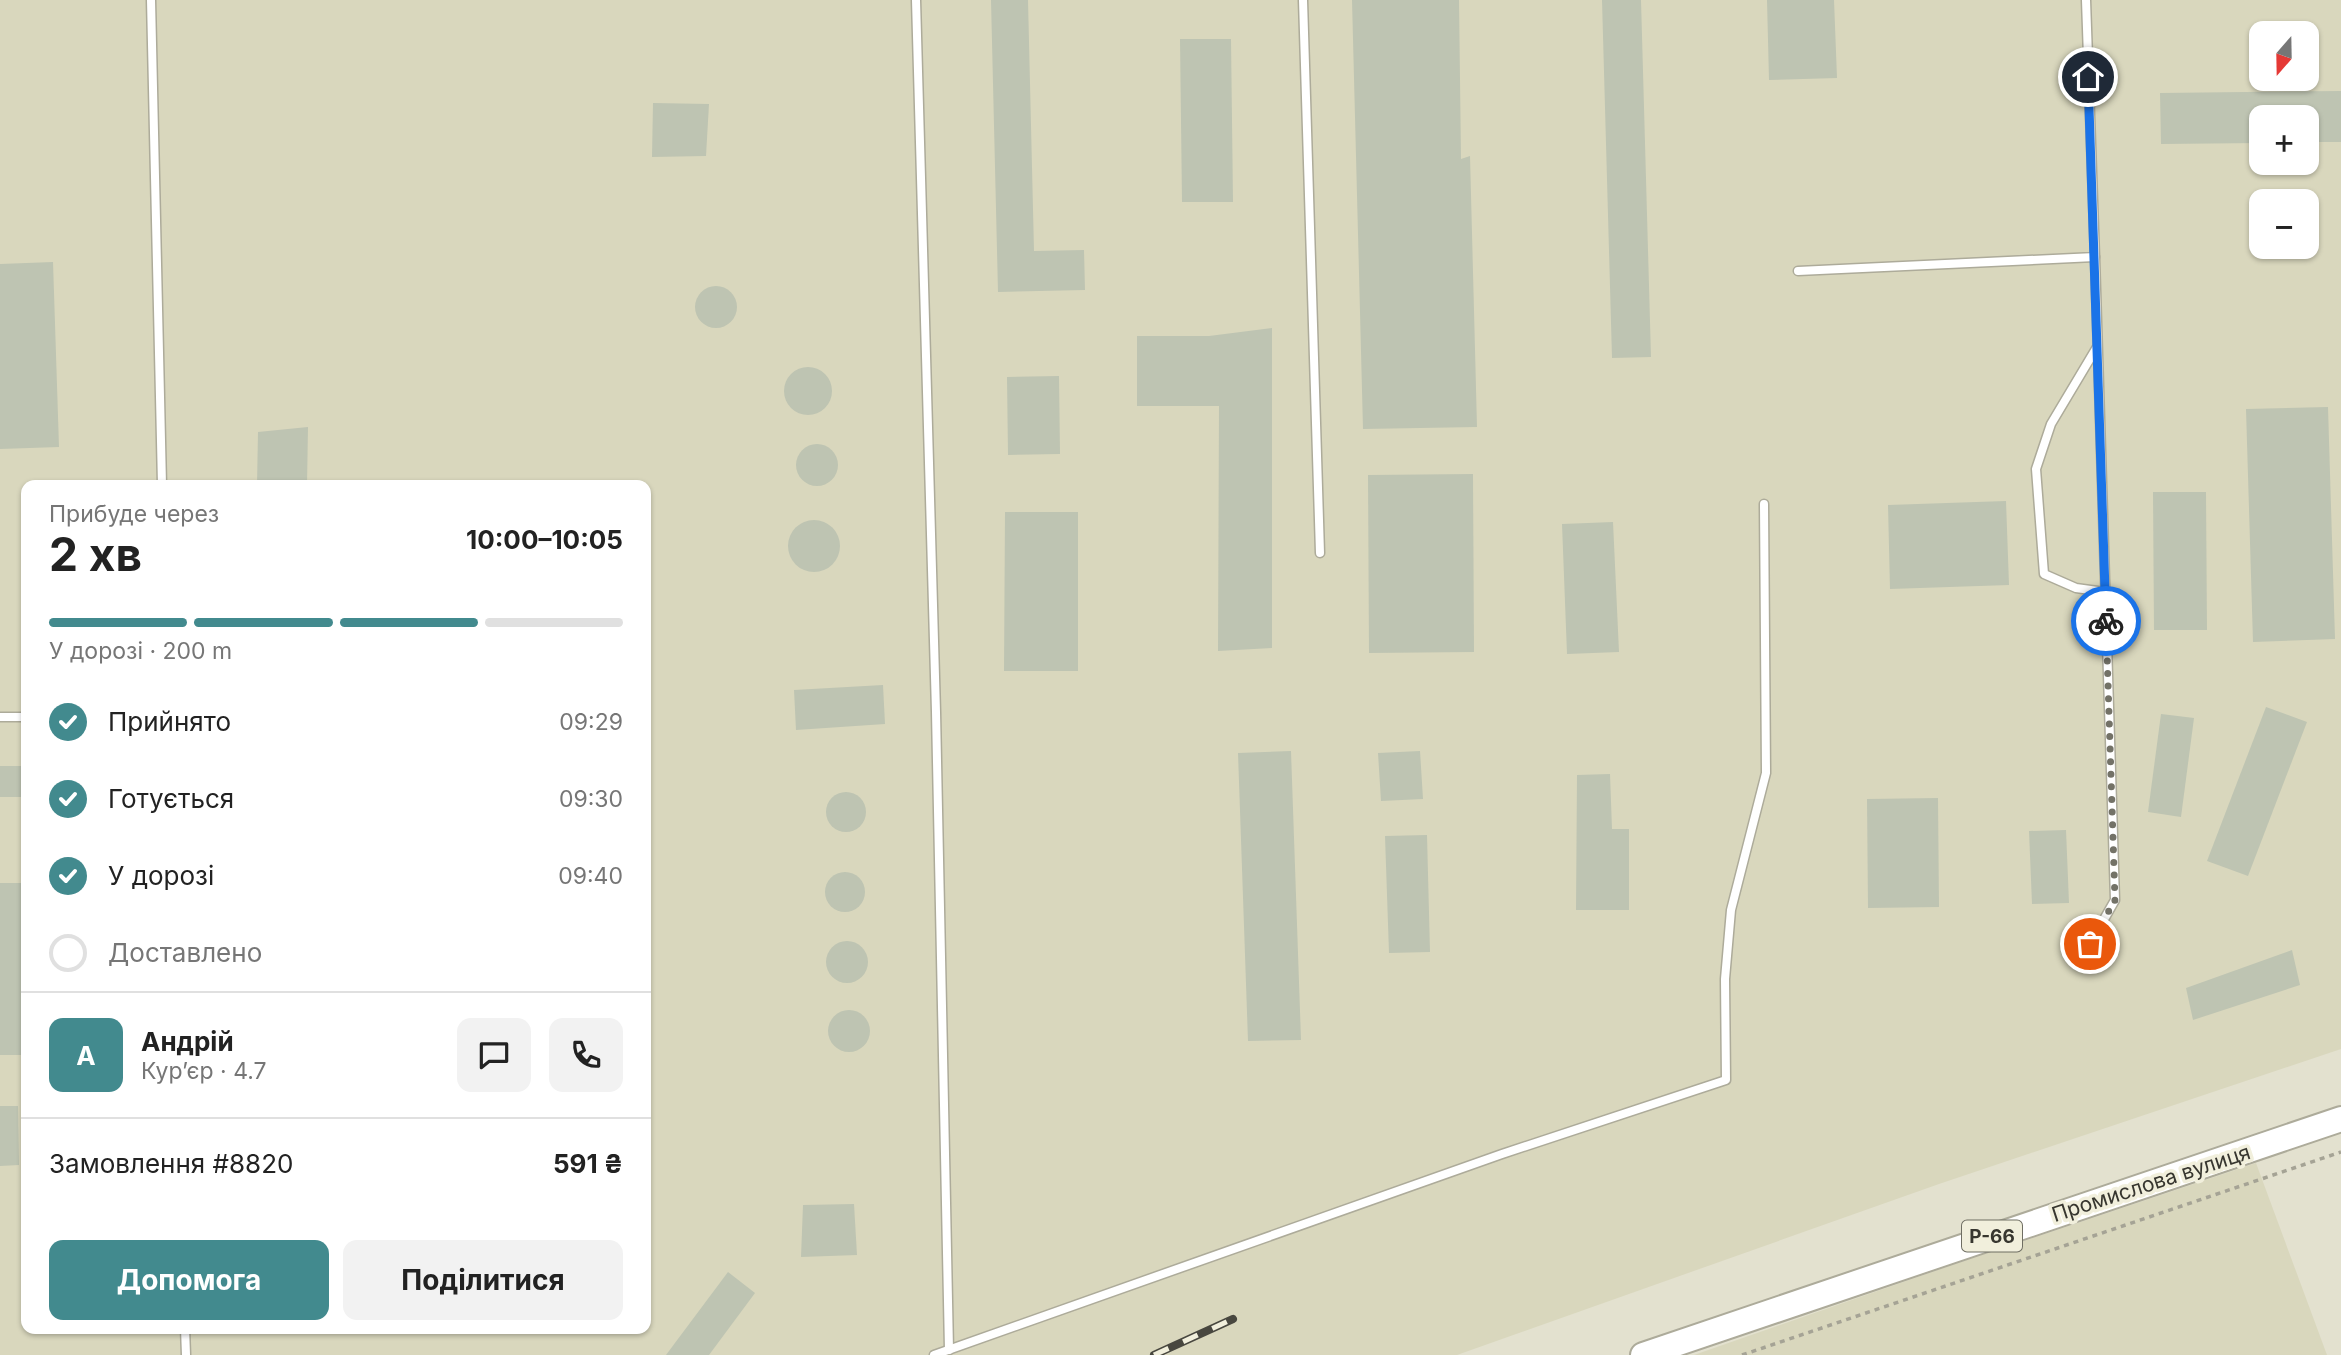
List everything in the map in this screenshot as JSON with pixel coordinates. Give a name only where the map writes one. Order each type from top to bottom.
[{"type":"main road","name":"Промислова вулиця","points":[[1643,1355],[2341,1119]]},
{"type":"lane","points":[[151,0],[162,480]]},
{"type":"lane","points":[[916,0],[936,726],[949,1350]]},
{"type":"lane","points":[[1303,0],[1320,553]]},
{"type":"lane","points":[[2086,0],[2115,900],[2090,944]]},
{"type":"lane","points":[[1798,271],[2095,257]]},
{"type":"lane","points":[[2097,347],[2051,424],[2036,470],[2044,574],[2076,588],[2105,592]]},
{"type":"lane","points":[[934,1355],[1502,1154],[1726,1080],[1725,979],[1731,910],[1766,774],[1764,504]]},
{"type":"lane","points":[[0,717],[21,716]]},
{"type":"lane","points":[[185,1334],[186,1355]]},
{"type":"path","points":[[1742,1355],[2341,1152]]},
{"type":"shaded area","points":[[0,0],[2341,0],[2341,1049],[1939,1184],[1457,1355],[0,1355]]},
{"type":"shaded area","points":[[2256,1163],[2327,1355],[1694,1355],[1952,1265]]},
{"type":"building","points":[[991,0],[1028,0],[1034,251],[1084,250],[1085,290],[998,292]]},
{"type":"building","points":[[1352,0],[1459,0],[1461,159],[1470,156],[1477,427],[1363,429]]},
{"type":"building","points":[[1602,0],[1641,0],[1651,357],[1612,358]]},
{"type":"building","points":[[1767,0],[1834,0],[1837,78],[1769,80]]},
{"type":"building","points":[[1180,39],[1231,39],[1233,202],[1182,202]]},
{"type":"building","points":[[2341,91],[2341,142],[2319,142],[2319,105],[2249,105],[2249,143],[2161,144],[2160,93]]},
{"type":"building","points":[[653,103],[709,104],[706,156],[652,157]]},
{"type":"building","points":[[53,262],[59,447],[0,449],[0,264]]},
{"type":"building","points":[[716,286],[731,292],[737,307],[731,322],[716,328],[701,322],[695,307],[701,292]]},
{"type":"building","points":[[1272,328],[1272,648],[1218,651],[1219,406],[1137,406],[1137,336],[1209,336]]},
{"type":"building","points":[[808,367],[825,374],[832,391],[825,408],[808,415],[791,408],[784,391],[791,374]]},
{"type":"building","points":[[1059,376],[1060,454],[1008,455],[1007,377]]},
{"type":"building","points":[[2328,407],[2335,639],[2253,642],[2246,409]]},
{"type":"building","points":[[308,427],[307,480],[257,480],[258,432]]},
{"type":"building","points":[[817,444],[832,450],[838,465],[832,480],[817,486],[802,480],[796,465],[802,450]]},
{"type":"building","points":[[1473,474],[1474,652],[1369,653],[1368,475]]},
{"type":"building","points":[[2153,492],[2206,492],[2207,630],[2154,630]]},
{"type":"building","points":[[2006,501],[2009,585],[1890,589],[1888,505]]},
{"type":"building","points":[[1005,512],[1078,512],[1078,671],[1004,671]]},
{"type":"building","points":[[814,520],[824,522],[832,528],[838,536],[838,556],[832,564],[824,570],[814,572],[804,570],[796,564],[790,556],[788,546],[790,536],[796,528],[804,522]]},
{"type":"building","points":[[1613,522],[1619,652],[1567,654],[1562,524]]},
{"type":"building","points":[[883,685],[885,724],[796,730],[794,690]]},
{"type":"building","points":[[2266,707],[2307,722],[2248,876],[2207,861]]},
{"type":"building","points":[[2161,714],[2194,718],[2181,817],[2148,812]]},
{"type":"building","points":[[1291,751],[1301,1040],[1248,1041],[1238,753]]},
{"type":"building","points":[[1420,751],[1423,799],[1381,801],[1378,753]]},
{"type":"building","points":[[0,766],[21,766],[21,797],[0,797]]},
{"type":"building","points":[[1610,774],[1612,829],[1629,829],[1629,910],[1576,910],[1577,775]]},
{"type":"building","points":[[846,792],[854,793],[860,798],[865,804],[865,820],[860,826],[854,831],[846,832],[838,831],[832,826],[827,820],[826,812],[827,804],[832,798],[838,793]]},
{"type":"building","points":[[1938,798],[1939,907],[1868,908],[1867,799]]},
{"type":"building","points":[[2066,830],[2069,903],[2032,904],[2029,831]]},
{"type":"building","points":[[1427,835],[1430,952],[1389,953],[1385,836]]},
{"type":"building","points":[[845,872],[859,878],[865,892],[859,906],[845,912],[831,906],[825,892],[831,878]]},
{"type":"building","points":[[0,883],[21,883],[21,1055],[0,1055]]},
{"type":"building","points":[[847,941],[862,947],[868,962],[862,977],[847,983],[832,977],[826,962],[832,947]]},
{"type":"building","points":[[2292,950],[2300,985],[2193,1020],[2186,988]]},
{"type":"building","points":[[849,1010],[864,1016],[870,1031],[864,1046],[849,1052],[834,1046],[828,1031],[834,1016]]},
{"type":"building","points":[[0,1106],[18,1106],[19,1165],[0,1166]]},
{"type":"building","points":[[854,1204],[857,1255],[801,1257],[803,1205]]},
{"type":"building","points":[[728,1272],[755,1293],[709,1355],[666,1355]]},
{"type":"railway","points":[[1154,1355],[1233,1319]]},
{"type":"way so far","points":[[2090,944],[2115,900],[2106,621]]},
{"type":"route","points":[[2088,77],[2106,621]]}]
